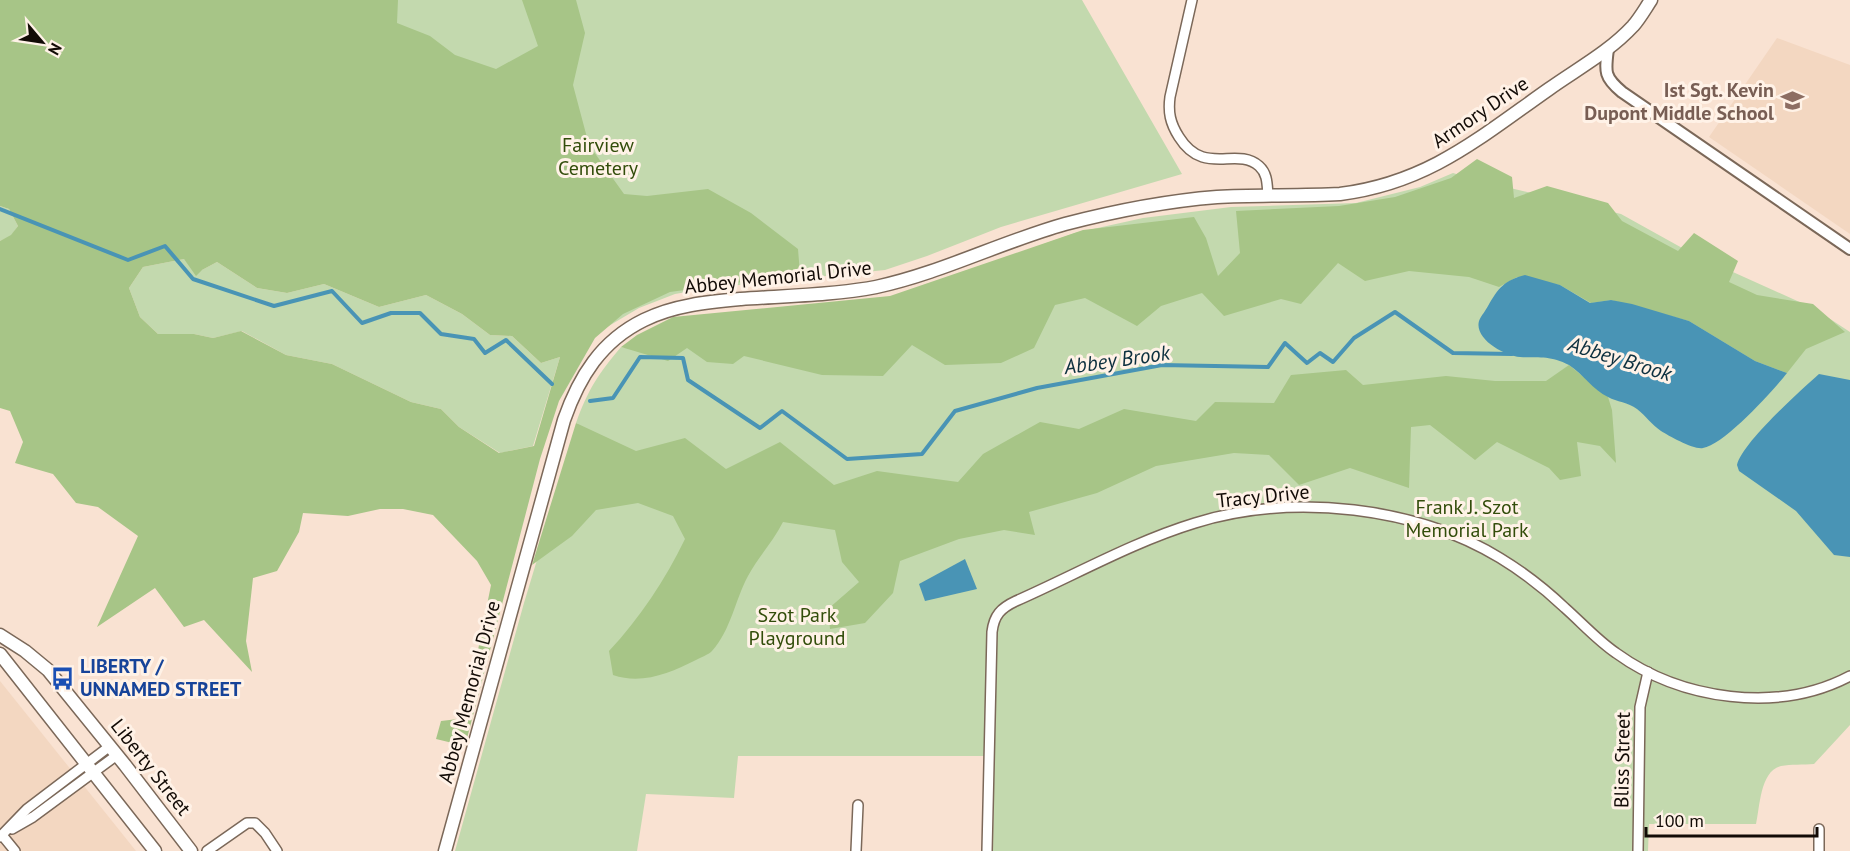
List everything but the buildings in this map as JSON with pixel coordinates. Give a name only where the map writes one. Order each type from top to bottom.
[{"type":"main road","name":"Armory Drive","points":[[1268,196],[1359,192],[1424,171],[1462,151],[1608,49],[1633,26],[1647,1]]},
{"type":"main road","name":"Abbey Memorial Drive","points":[[445,851],[564,420],[583,376],[595,359],[620,335],[645,319],[686,306],[717,301],[853,290],[896,282],[1034,234],[1100,216],[1189,200],[1268,196]]},
{"type":"main road","name":"Liberty Street","points":[[0,635],[25,651],[48,670],[191,851]]},
{"type":"main road","points":[[0,654],[155,851]]},
{"type":"street","points":[[1192,0],[1170,97],[1169,110],[1172,123],[1186,147],[1197,155],[1211,160],[1236,160],[1256,164],[1265,174],[1268,196]]},
{"type":"street","points":[[1608,49],[1605,69],[1609,80],[1622,92],[1850,249]]},
{"type":"street","name":"Tracy Drive","points":[[987,851],[988,755],[994,618],[1001,609],[1016,601],[1168,532],[1196,522],[1251,511],[1300,507],[1353,510],[1407,520],[1477,545],[1542,587],[1617,654],[1648,672],[1681,686],[1738,697],[1790,695],[1830,685],[1850,676]]},
{"type":"street","name":"Bliss Street","points":[[1638,851],[1640,707],[1648,672]]},
{"type":"street","points":[[15,851],[1,836],[27,809],[90,768],[113,750]]},
{"type":"street","points":[[856,851],[858,805]]},
{"type":"street","points":[[207,851],[231,832],[250,823],[255,823],[265,833],[277,851]]},
{"type":"street","points":[[1819,829],[1819,851]]},
{"type":"shaded area","name":"Ist Sgt. Kevin Dupont Middle School","points":[[1777,38],[1850,65],[1850,234],[1709,137]]},
{"type":"shaded area","points":[[0,681],[136,851],[0,851]]},
{"type":"green space","points":[[0,0],[398,0],[397,23],[430,36],[455,55],[496,69],[538,46],[522,0],[576,0],[585,33],[573,85],[589,145],[624,194],[647,196],[708,189],[751,213],[798,249],[800,274],[670,292],[623,314],[595,338],[559,401],[540,459],[465,746],[436,739],[441,721],[458,719],[468,700],[491,585],[477,561],[433,515],[403,509],[380,509],[348,516],[303,513],[299,532],[277,571],[253,578],[246,641],[252,672],[204,620],[184,627],[155,588],[97,627],[138,536],[98,507],[76,503],[53,474],[15,463],[23,442],[10,411],[0,408],[0,241],[11,235],[18,226],[9,209],[0,206]],"holes":[[[184,259],[196,276],[217,262],[257,288],[287,293],[324,284],[379,307],[426,295],[462,314],[490,335],[512,336],[541,363],[560,357],[534,446],[499,453],[459,427],[441,409],[411,402],[332,364],[286,355],[241,331],[213,338],[194,334],[158,334],[140,317],[129,288],[143,267]]]},
{"type":"green space","name":"Fairview Cemetery","points":[[277,0],[1082,0],[1182,174],[1001,227],[885,270],[709,288],[675,294],[639,308],[607,327]]},
{"type":"green space","points":[[1477,159],[1512,177],[1514,198],[1547,186],[1608,203],[1622,221],[1678,251],[1694,233],[1738,261],[1729,282],[1757,295],[1813,304],[1845,332],[1806,349],[1787,373],[1755,361],[1689,321],[1611,300],[1591,303],[1560,285],[1517,277],[1499,287],[1469,277],[1409,271],[1365,281],[1338,263],[1301,304],[1281,299],[1224,316],[1202,293],[1161,306],[1137,326],[1085,298],[1055,305],[1034,348],[1001,363],[945,365],[912,345],[883,376],[822,375],[744,356],[733,364],[707,362],[687,348],[668,361],[621,347],[637,335],[673,317],[890,296],[1083,230],[1194,217],[1206,238],[1218,276],[1240,253],[1236,211],[1339,206],[1395,197],[1451,178]]},
{"type":"green space","name":"Frank J. Szot Memorial Park","points":[[1453,173],[1621,214],[1693,254],[1815,309],[1850,332],[1850,725],[1814,764],[1785,765],[1774,769],[1762,790],[1756,824],[1649,824],[1648,851],[993,851],[994,756],[738,756],[734,798],[646,794],[637,851],[455,851],[524,603],[578,424],[576,423],[594,383],[621,347],[892,298],[1075,233],[1143,218],[1231,207],[1356,203],[1420,187]]},
{"type":"green space","points":[[0,206],[9,209],[18,226],[11,236],[0,241]]},
{"type":"green space","points":[[184,259],[202,270],[217,262],[257,288],[287,293],[324,284],[379,307],[426,295],[462,314],[490,335],[512,336],[541,363],[560,357],[533,446],[500,453],[459,427],[441,409],[411,402],[332,364],[286,355],[242,331],[213,338],[194,334],[158,334],[140,317],[129,288],[143,267]]},
{"type":"green space","points":[[1569,365],[1608,397],[1612,410],[1616,463],[1600,446],[1577,442],[1581,476],[1560,480],[1549,468],[1497,442],[1475,460],[1430,425],[1411,427],[1409,488],[1350,468],[1299,485],[1269,455],[1234,453],[1156,466],[1097,493],[1029,512],[1035,535],[1004,530],[959,539],[900,561],[893,593],[865,623],[830,629],[828,609],[859,582],[842,562],[835,530],[783,522],[748,576],[724,634],[712,651],[686,665],[656,676],[635,679],[613,675],[609,651],[651,598],[685,539],[673,516],[638,503],[596,510],[572,536],[532,565],[576,423],[636,451],[685,438],[726,469],[780,442],[834,485],[877,471],[958,482],[983,454],[1040,422],[1079,429],[1124,409],[1196,421],[1215,402],[1274,403],[1291,375],[1346,370],[1363,385],[1446,376],[1495,381],[1546,381]]},
{"type":"water","points":[[1525,275],[1560,285],[1590,303],[1611,300],[1689,321],[1755,361],[1787,373],[1760,404],[1723,438],[1703,448],[1688,445],[1661,431],[1634,407],[1603,394],[1569,365],[1550,358],[1514,356],[1499,350],[1486,340],[1479,328],[1481,317],[1495,294],[1503,286],[1512,279]]},
{"type":"water","points":[[1819,374],[1850,380],[1850,557],[1834,555],[1796,511],[1739,471],[1737,465],[1741,455],[1760,431]]},
{"type":"water","points":[[965,559],[977,589],[925,601],[919,584]]},
{"type":"waterway","name":"Abbey Brook","points":[[0,209],[128,260],[165,246],[193,279],[274,306],[332,291],[362,323],[391,313],[420,313],[441,334],[474,339],[485,353],[506,340],[552,384]]},
{"type":"waterway","name":"Abbey Brook","points":[[590,401],[613,398],[640,357],[683,358],[688,380],[760,428],[782,411],[847,459],[922,454],[955,411],[1037,388],[1162,365],[1268,367],[1285,343],[1307,363],[1320,353],[1333,362],[1354,338],[1395,312],[1453,353],[1512,354]]},
{"type":"place","name":"Ist Sgt. Kevin Dupont Middle School","points":[[1792,101]]},
{"type":"place","name":"LIBERTY / UNNAMED STREET","points":[[62,678]]},
{"type":"park label","name":"Szot Park Playground","points":[[797,626]]}]
